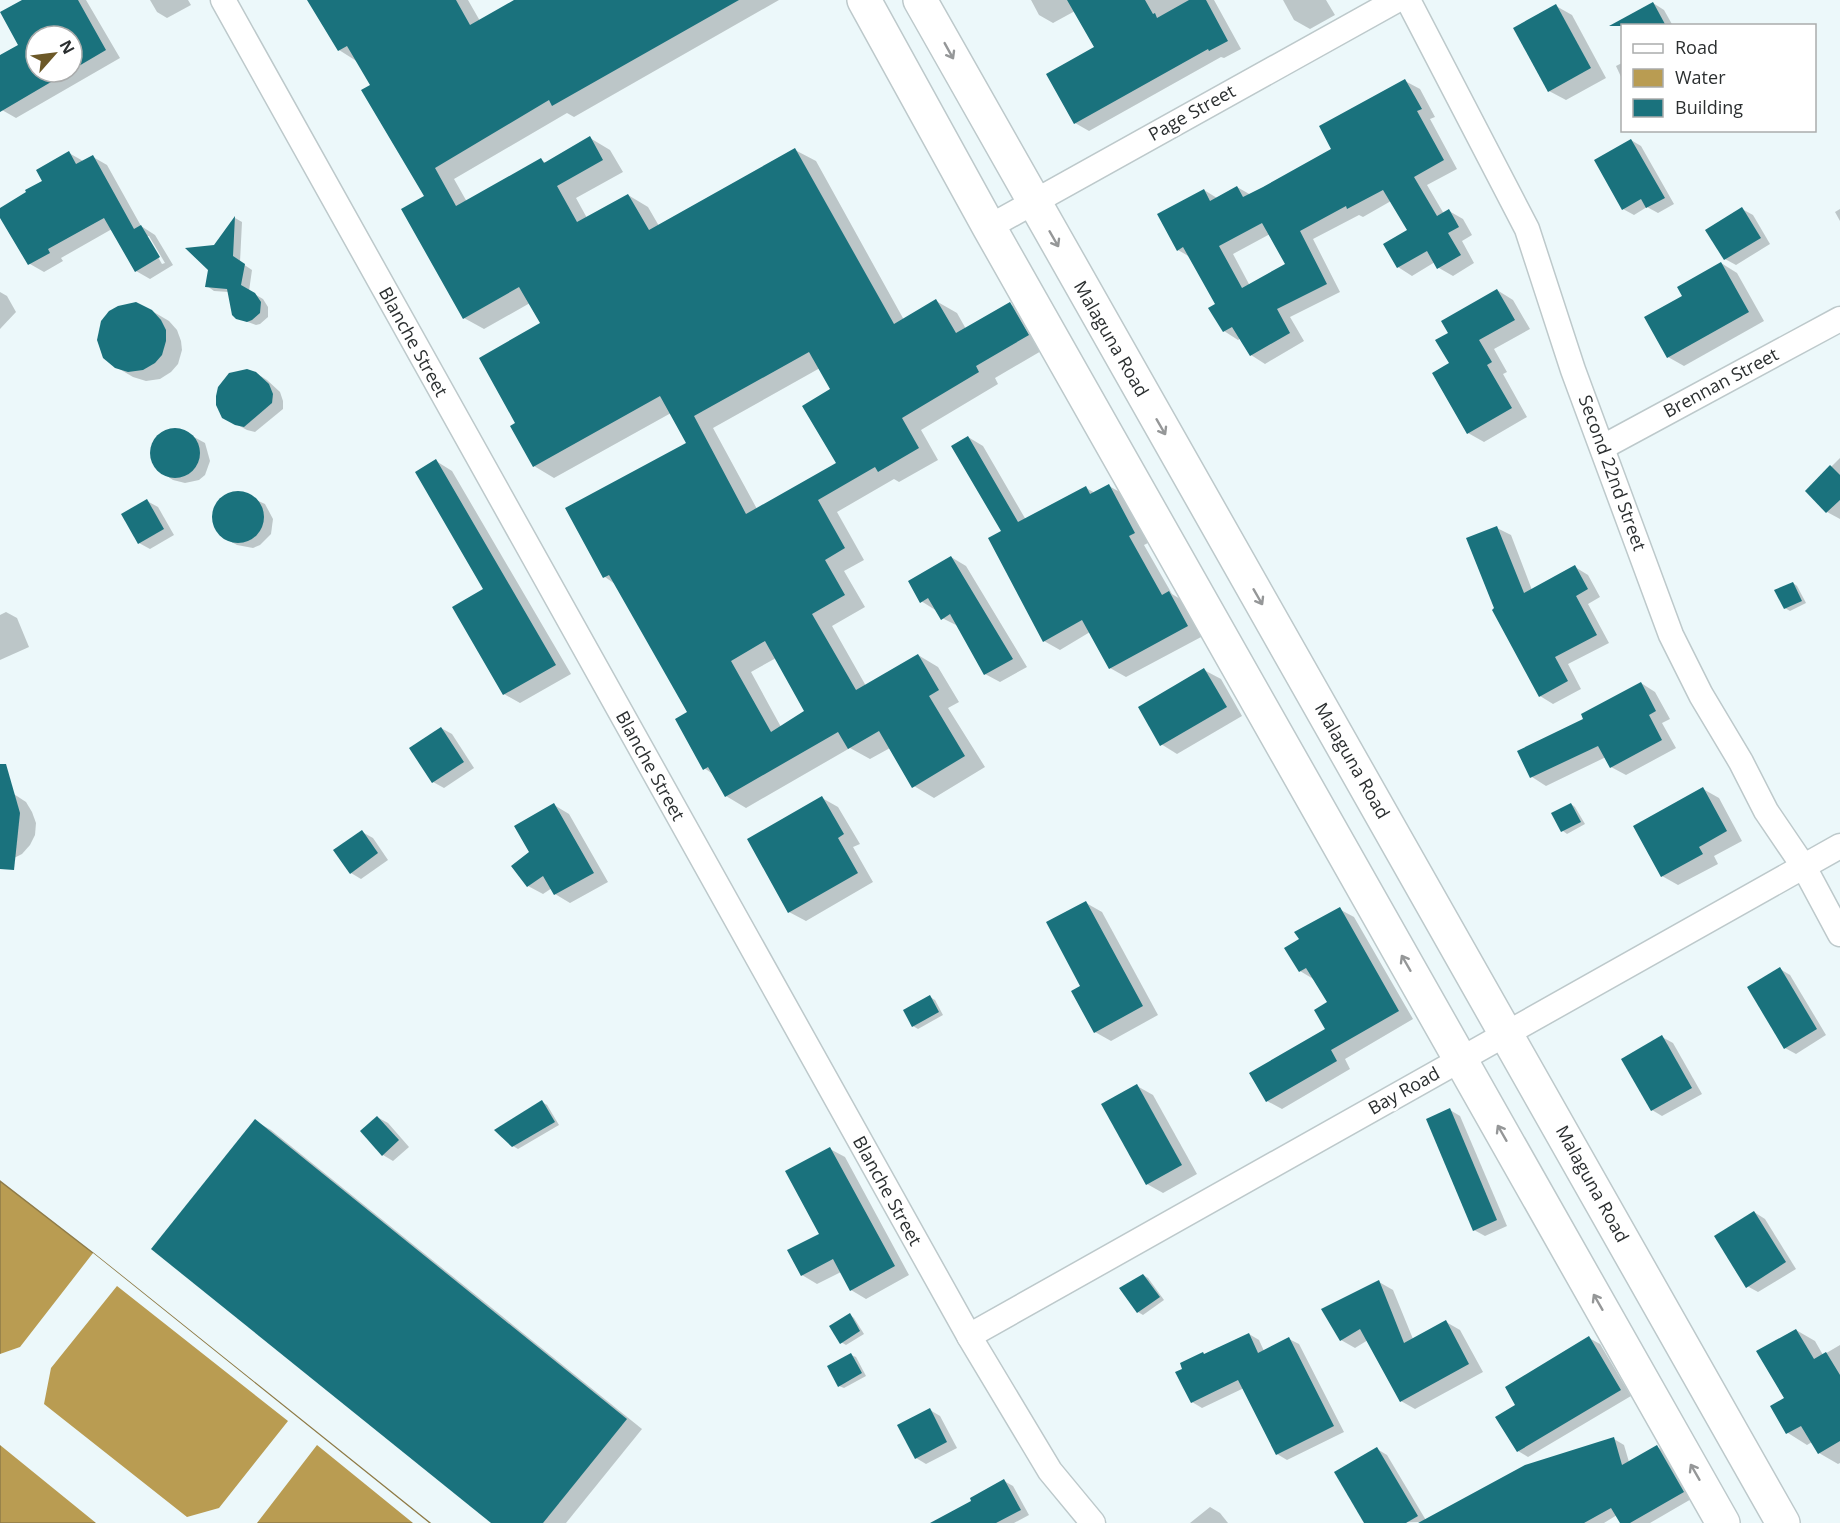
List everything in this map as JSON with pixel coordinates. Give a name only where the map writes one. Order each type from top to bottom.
[{"type":"street","name":"Blanche Street","points":[[223,0],[969,1336],[1050,1471],[1093,1523]]},
{"type":"street","points":[[864,0],[989,227],[1724,1523]]},
{"type":"street","name":"Malaguna Road","points":[[920,0],[1783,1523]]},
{"type":"street","name":"Page Street","points":[[989,227],[1397,0]]},
{"type":"street","name":"Second 22nd Street","points":[[1408,0],[1527,229],[1573,370],[1671,634],[1701,695],[1746,771],[1766,811],[1804,867],[1840,934]]},
{"type":"street","name":"Brennan Street","points":[[1603,447],[1840,319]]},
{"type":"street","name":"Bay Road","points":[[969,1336],[1840,846]]},
{"type":"water","points":[[0,1181],[93,1253],[430,1523],[0,1523]]},
{"type":"pier","points":[[93,1253],[429,1523],[413,1523],[317,1445],[257,1523],[96,1523],[0,1445],[0,1354],[20,1347]],"holes":[[[117,1286],[288,1421],[219,1508],[187,1517],[44,1404],[51,1368]]]},
{"type":"building","points":[[22,0],[78,0],[106,50],[84,63],[84,24],[24,24],[24,84],[48,84],[0,112],[0,55],[18,45],[0,12]]},
{"type":"building","points":[[307,0],[456,0],[470,25],[514,0],[739,0],[552,106],[549,100],[435,168],[456,206],[541,158],[544,163],[590,136],[603,160],[557,186],[577,222],[628,194],[649,230],[795,148],[894,324],[936,299],[956,333],[1010,302],[1029,335],[976,366],[979,372],[902,418],[919,448],[878,472],[875,467],[818,500],[845,548],[825,560],[845,595],[812,614],[856,690],[918,654],[939,690],[929,696],[965,756],[912,788],[879,731],[848,749],[838,732],[725,797],[708,767],[703,770],[675,719],[687,712],[609,575],[603,578],[565,508],[686,443],[660,396],[533,467],[510,426],[515,423],[479,358],[540,323],[519,287],[463,319],[401,209],[424,196],[361,90],[370,85],[347,46],[338,51]],"holes":[[[809,352],[830,389],[802,406],[836,463],[746,514],[694,416]],[[765,641],[804,711],[771,732],[731,661]]]},
{"type":"building","points":[[1067,0],[1145,0],[1157,18],[1189,0],[1206,0],[1228,41],[1209,51],[1208,49],[1074,124],[1046,74],[1094,47]]},
{"type":"building","points":[[1653,2],[1665,24],[1621,24],[1621,26],[1609,26]]},
{"type":"building","points":[[1556,4],[1591,68],[1548,92],[1513,28]]},
{"type":"building","points":[[1405,79],[1422,109],[1417,111],[1444,160],[1414,177],[1437,216],[1449,209],[1459,227],[1448,233],[1461,255],[1437,269],[1427,251],[1397,268],[1383,244],[1407,230],[1383,190],[1347,209],[1346,206],[1300,231],[1327,284],[1277,309],[1290,333],[1250,356],[1232,327],[1223,332],[1208,308],[1215,304],[1183,247],[1177,251],[1157,214],[1204,189],[1210,201],[1237,186],[1243,197],[1263,187],[1331,149],[1319,126]],"holes":[[[1262,223],[1285,264],[1242,288],[1219,246]]]},
{"type":"building","points":[[1631,139],[1665,198],[1646,208],[1641,199],[1622,210],[1594,160]]},
{"type":"building","points":[[69,151],[76,164],[93,155],[134,229],[141,225],[160,257],[135,272],[104,218],[48,249],[50,253],[28,265],[0,218],[0,208],[42,181],[36,170]]},
{"type":"building","points":[[1742,207],[1761,238],[1724,260],[1705,230]]},
{"type":"building","points":[[235,216],[233,256],[245,264],[241,285],[255,293],[261,302],[260,313],[247,322],[236,319],[232,315],[227,289],[205,287],[208,270],[185,248],[214,245]]},
{"type":"building","points":[[1721,262],[1749,312],[1667,358],[1644,317],[1682,296],[1677,287]]},
{"type":"building","points":[[1497,289],[1515,320],[1479,340],[1492,362],[1487,365],[1512,408],[1467,434],[1432,373],[1449,363],[1435,340],[1448,333],[1441,321]]},
{"type":"building","points":[[136,302],[152,310],[161,320],[166,330],[166,341],[162,355],[155,363],[143,370],[128,372],[115,368],[103,358],[97,340],[101,321],[109,311],[118,306]]},
{"type":"building","points":[[247,369],[256,372],[269,384],[273,394],[272,403],[244,427],[222,418],[216,405],[216,396],[218,387],[229,373]]},
{"type":"building","points":[[175,428],[193,435],[200,453],[193,471],[175,478],[157,471],[150,453],[157,435]]},
{"type":"building","points":[[968,436],[1018,522],[1086,486],[1090,494],[1109,484],[1135,533],[1129,536],[1162,595],[1169,591],[1188,626],[1109,669],[1082,620],[1043,642],[988,538],[1001,531],[951,446]]},
{"type":"building","points":[[436,459],[556,665],[503,695],[452,607],[483,589],[415,472]]},
{"type":"building","points":[[1830,465],[1840,475],[1840,500],[1826,513],[1805,491]]},
{"type":"building","points":[[233,491],[243,491],[252,495],[260,503],[264,517],[260,531],[252,539],[243,543],[233,543],[224,539],[216,531],[212,522],[212,512],[216,503],[224,495]]},
{"type":"building","points":[[147,499],[164,529],[138,544],[121,514]]},
{"type":"building","points":[[1497,526],[1524,593],[1575,565],[1588,589],[1576,596],[1597,635],[1555,657],[1568,681],[1539,697],[1492,610],[1494,608],[1466,538]]},
{"type":"building","points":[[951,556],[1013,659],[984,675],[950,614],[941,620],[928,598],[920,603],[908,581]]},
{"type":"building","points":[[1793,582],[1802,601],[1784,609],[1774,590]]},
{"type":"building","points":[[1204,668],[1227,707],[1160,746],[1138,707]]},
{"type":"building","points":[[1641,682],[1656,711],[1649,715],[1662,740],[1610,768],[1598,746],[1530,778],[1517,751],[1583,719],[1581,714]]},
{"type":"building","points":[[441,727],[464,762],[432,783],[409,748]]},
{"type":"building","points":[[0,764],[6,764],[20,813],[14,870],[0,869]]},
{"type":"building","points":[[1703,787],[1727,831],[1699,847],[1703,854],[1661,877],[1633,826]]},
{"type":"building","points":[[822,796],[844,834],[838,838],[858,873],[788,913],[747,839]]},
{"type":"building","points":[[554,803],[594,873],[554,895],[543,876],[527,887],[511,866],[529,852],[514,826]]},
{"type":"building","points":[[1571,803],[1581,822],[1561,832],[1551,813]]},
{"type":"building","points":[[362,830],[378,853],[350,874],[333,850]]},
{"type":"building","points":[[1086,901],[1143,1006],[1094,1033],[1071,991],[1080,986],[1046,922]]},
{"type":"building","points":[[1340,907],[1399,1011],[1331,1050],[1337,1061],[1266,1102],[1249,1073],[1325,1029],[1314,1010],[1327,1002],[1306,968],[1299,972],[1284,948],[1299,939],[1294,932]]},
{"type":"building","points":[[1780,967],[1817,1029],[1784,1049],[1747,987]]},
{"type":"building","points":[[930,995],[939,1012],[912,1027],[903,1010]]},
{"type":"building","points":[[1662,1035],[1692,1088],[1651,1111],[1621,1059]]},
{"type":"building","points":[[1137,1084],[1182,1165],[1146,1185],[1101,1104]]},
{"type":"building","points":[[542,1100],[555,1122],[512,1147],[494,1130]]},
{"type":"building","points":[[1450,1108],[1497,1220],[1473,1231],[1426,1119]]},
{"type":"building","points":[[377,1116],[399,1140],[382,1156],[360,1131]]},
{"type":"building","points":[[255,1119],[627,1419],[543,1523],[491,1523],[151,1249]]},
{"type":"building","points":[[830,1147],[895,1266],[850,1291],[833,1259],[801,1276],[787,1250],[819,1234],[785,1171]]},
{"type":"building","points":[[1754,1211],[1786,1262],[1746,1288],[1714,1236]]},
{"type":"building","points":[[1143,1274],[1160,1297],[1137,1313],[1119,1288]]},
{"type":"building","points":[[1379,1280],[1404,1343],[1446,1320],[1469,1364],[1400,1402],[1360,1329],[1340,1341],[1321,1309]]},
{"type":"building","points":[[850,1313],[860,1331],[840,1344],[829,1326]]},
{"type":"building","points":[[1796,1329],[1814,1359],[1826,1352],[1840,1375],[1840,1441],[1818,1454],[1801,1426],[1786,1434],[1770,1406],[1784,1398],[1756,1351]]},
{"type":"building","points":[[1249,1333],[1258,1353],[1289,1337],[1334,1426],[1276,1455],[1238,1380],[1191,1403],[1175,1372],[1182,1369],[1180,1363]]},
{"type":"building","points":[[1589,1336],[1621,1390],[1517,1452],[1495,1417],[1515,1405],[1505,1387]]},
{"type":"building","points":[[851,1353],[862,1373],[838,1387],[827,1366]]},
{"type":"building","points":[[930,1408],[947,1442],[915,1459],[897,1425]]},
{"type":"building","points":[[1614,1437],[1622,1465],[1657,1445],[1684,1492],[1630,1523],[1620,1523],[1611,1508],[1584,1523],[1418,1523],[1525,1465]]},
{"type":"building","points":[[1377,1447],[1418,1516],[1406,1523],[1364,1523],[1334,1472]]},
{"type":"building","points":[[1004,1479],[1021,1510],[996,1523],[930,1523],[971,1501],[970,1498]]}]
